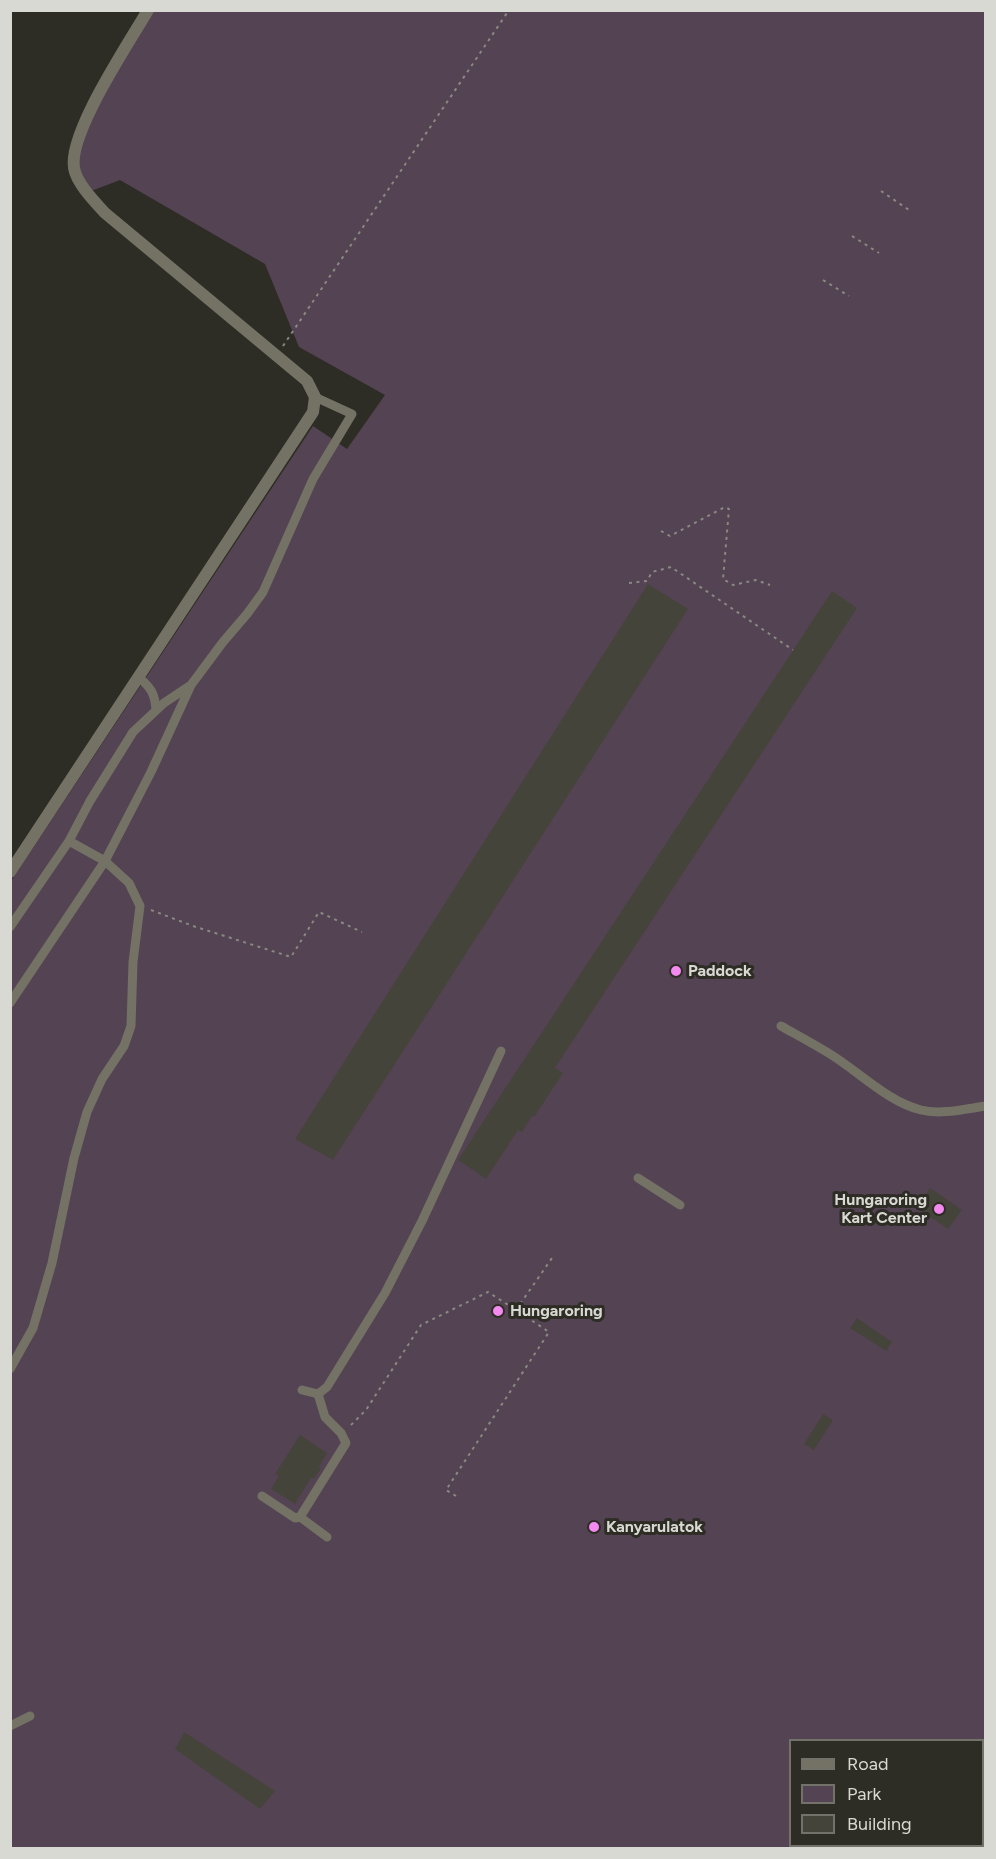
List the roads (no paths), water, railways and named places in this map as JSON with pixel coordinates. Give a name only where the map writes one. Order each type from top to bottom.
[{"type":"street","points":[[10,872],[312,412],[315,397],[307,381],[105,213],[86,193],[74,168],[76,144],[86,117],[148,10]]},
{"type":"lane","points":[[10,1003],[105,861],[151,772],[191,685],[263,592],[313,479],[352,414],[315,397]]},
{"type":"lane","points":[[138,677],[151,688],[156,710]]},
{"type":"lane","points":[[10,927],[69,841],[90,801],[133,732],[164,703],[191,685]]},
{"type":"lane","points":[[10,1369],[33,1329],[52,1263],[74,1158],[87,1112],[102,1079],[124,1046],[131,1026],[133,962],[140,906],[129,884],[105,861],[69,841]]},
{"type":"lane","points":[[781,1026],[830,1054],[908,1106],[922,1111],[986,1106]]},
{"type":"lane","points":[[318,1394],[327,1387],[384,1293],[422,1221],[501,1051]]},
{"type":"lane","points":[[638,1178],[680,1205]]},
{"type":"lane","points":[[302,1390],[318,1394]]},
{"type":"lane","points":[[300,1517],[346,1443],[341,1433],[325,1417],[318,1394]]},
{"type":"lane","points":[[262,1496],[295,1518],[300,1517],[327,1537]]},
{"type":"lane","points":[[10,1726],[30,1716]]},
{"type":"place","name":"Paddock","points":[[676,971]]},
{"type":"place","name":"Hungaroring Kart Center","points":[[939,1209]]},
{"type":"place","name":"Hungaroring","points":[[498,1311]]},
{"type":"place","name":"Kanyarulatok","points":[[594,1527]]}]
